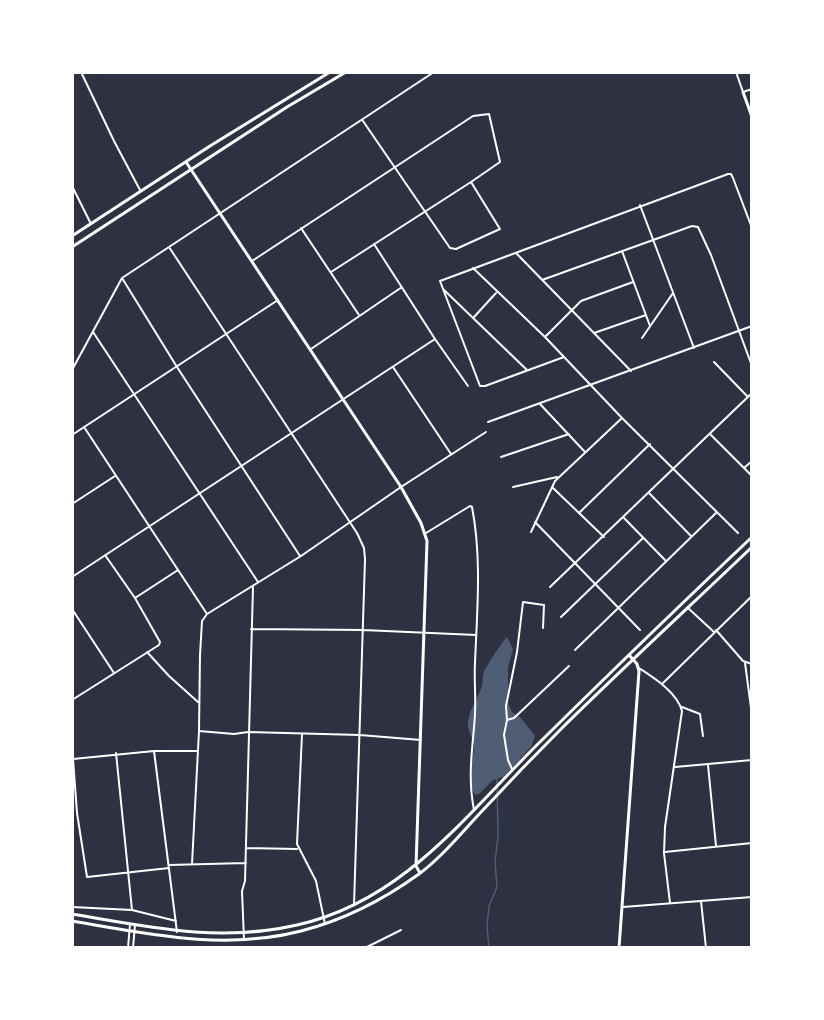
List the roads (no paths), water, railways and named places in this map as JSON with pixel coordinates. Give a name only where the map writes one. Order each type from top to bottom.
[{"type":"street","points":[[81,72],[141,192]]},
{"type":"street","points":[[72,236],[330,72]]},
{"type":"street","points":[[72,247],[346,72]]},
{"type":"street","points":[[72,370],[122,278],[434,72]]},
{"type":"street","points":[[736,72],[752,117]]},
{"type":"street","points":[[743,92],[752,89]]},
{"type":"street","points":[[252,261],[473,116],[489,114],[500,162],[331,272]]},
{"type":"street","points":[[363,121],[425,210],[447,246],[452,250],[500,229],[471,182]]},
{"type":"street","points":[[186,162],[401,487],[426,533],[416,866],[420,873]]},
{"type":"street","points":[[564,357],[480,386],[441,288],[441,279],[729,174],[733,178],[752,228]]},
{"type":"street","points":[[72,186],[91,224]]},
{"type":"street","points":[[640,205],[694,348]]},
{"type":"street","points":[[542,280],[652,239],[692,226],[699,228],[752,366]]},
{"type":"street","points":[[301,228],[359,315]]},
{"type":"street","points":[[374,243],[468,386]]},
{"type":"street","points":[[169,247],[361,539],[365,553],[354,905]]},
{"type":"street","points":[[622,250],[650,326]]},
{"type":"street","points":[[515,252],[631,371]]},
{"type":"street","points":[[473,268],[545,337],[621,418],[738,533]]},
{"type":"street","points":[[122,278],[177,367],[301,556]]},
{"type":"street","points":[[545,337],[571,309],[584,299],[633,282]]},
{"type":"street","points":[[310,349],[402,287]]},
{"type":"street","points":[[441,288],[527,370]]},
{"type":"street","points":[[474,317],[497,292]]},
{"type":"street","points":[[642,338],[673,293]]},
{"type":"street","points":[[72,435],[278,300]]},
{"type":"street","points":[[593,333],[646,315]]},
{"type":"street","points":[[488,423],[752,326]]},
{"type":"street","points":[[93,332],[259,583]]},
{"type":"street","points":[[72,577],[435,339]]},
{"type":"street","points":[[714,362],[748,397]]},
{"type":"street","points":[[393,367],[451,454]]},
{"type":"street","points":[[550,587],[752,393]]},
{"type":"street","points":[[540,404],[585,452]]},
{"type":"street","points":[[531,532],[559,477],[621,418]]},
{"type":"street","points":[[84,427],[207,614]]},
{"type":"street","points":[[192,864],[202,621],[207,614],[301,556],[486,432]]},
{"type":"street","points":[[501,458],[569,434]]},
{"type":"street","points":[[710,434],[752,476]]},
{"type":"street","points":[[579,513],[650,444]]},
{"type":"street","points":[[744,468],[752,461]]},
{"type":"street","points":[[72,503],[116,475]]},
{"type":"street","points":[[513,488],[559,477]]},
{"type":"street","points":[[552,487],[604,537]]},
{"type":"street","points":[[649,493],[692,537]]},
{"type":"street","points":[[426,533],[470,506],[472,507],[477,558],[475,713],[470,760],[470,791],[474,810]]},
{"type":"street","points":[[575,650],[717,512]]},
{"type":"street","points":[[624,518],[666,562]]},
{"type":"street","points":[[535,522],[640,630]]},
{"type":"street","points":[[72,914],[177,932],[244,933],[280,929],[324,918],[374,895],[416,866],[452,834],[500,780],[752,537]]},
{"type":"street","points":[[561,617],[643,538]]},
{"type":"street","points":[[72,921],[178,938],[244,939],[271,937],[325,924],[378,900],[420,873],[444,851],[498,793],[633,659],[752,547]]},
{"type":"street","points":[[72,700],[159,645],[160,642],[135,598],[105,555]]},
{"type":"street","points":[[135,598],[178,570]]},
{"type":"street","points":[[244,939],[242,891],[246,863],[253,587]]},
{"type":"street","points":[[662,684],[752,597]]},
{"type":"street","points":[[512,769],[508,760],[504,735],[507,720],[506,706],[517,652],[523,602],[544,604],[543,628]]},
{"type":"street","points":[[688,608],[715,631],[745,663],[752,716]]},
{"type":"street","points":[[72,609],[114,673]]},
{"type":"street","points":[[252,629],[363,630],[476,635]]},
{"type":"street","points":[[147,652],[180,687],[198,702]]},
{"type":"street","points":[[629,655],[639,668],[662,684],[682,707],[700,714],[703,736]]},
{"type":"street","points":[[745,663],[752,664]]},
{"type":"street","points":[[507,720],[514,718],[569,666]]},
{"type":"street","points":[[619,948],[639,668]]},
{"type":"street","points":[[669,903],[664,853],[665,828],[682,707]]},
{"type":"street","points":[[199,731],[234,734],[248,732],[360,735],[421,740]]},
{"type":"street","points":[[302,734],[298,849],[308,863],[316,881],[325,924]]},
{"type":"street","points":[[72,745],[77,813],[87,877],[169,866],[246,863]]},
{"type":"street","points":[[154,751],[177,932]]},
{"type":"street","points":[[73,759],[116,753],[198,751]]},
{"type":"street","points":[[116,753],[132,910]]},
{"type":"street","points":[[675,767],[752,760]]},
{"type":"street","points":[[708,765],[716,846]]},
{"type":"street","points":[[664,853],[752,843]]},
{"type":"street","points":[[246,848],[298,849]]},
{"type":"street","points":[[622,907],[752,897]]},
{"type":"street","points":[[701,901],[706,948]]},
{"type":"street","points":[[72,907],[132,910],[176,921]]},
{"type":"street","points":[[128,948],[129,931],[133,924]]},
{"type":"street","points":[[133,924],[135,932],[133,948]]},
{"type":"street","points":[[365,948],[401,930]]},
{"type":"street","points":[[743,948],[752,947]]},
{"type":"water","points":[[507,637],[513,649],[508,668],[508,703],[512,712],[521,718],[535,736],[531,747],[503,777],[493,780],[475,795],[470,777],[474,746],[468,721],[482,686],[485,669]]},
{"type":"waterway","points":[[489,948],[487,926],[489,906],[497,887],[495,862],[498,836],[497,778]]}]
